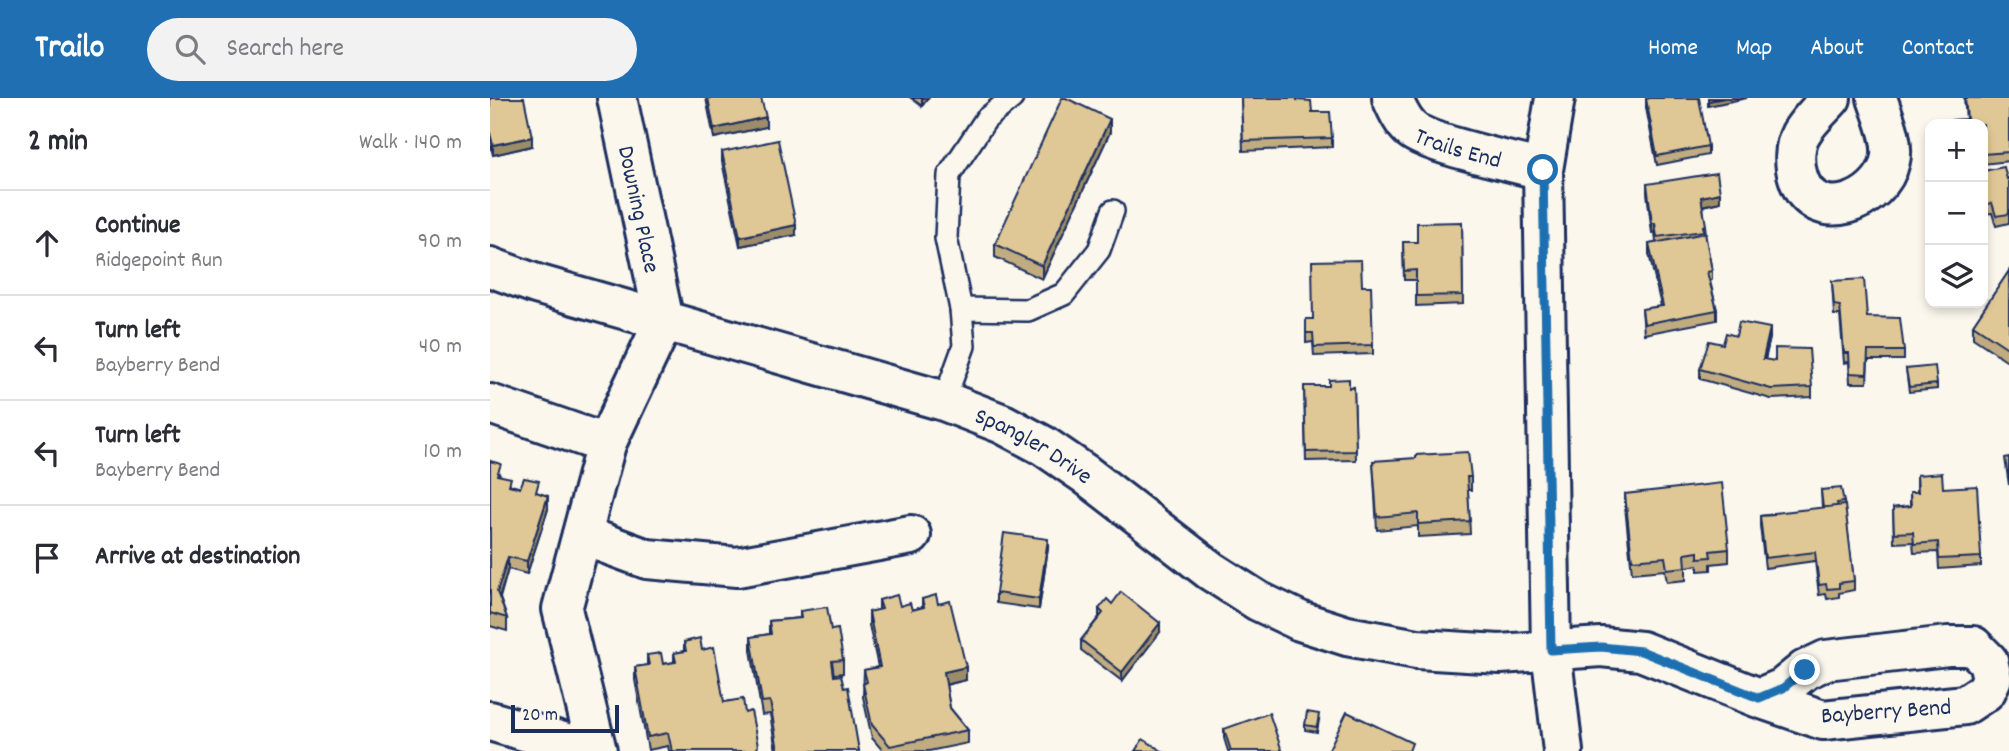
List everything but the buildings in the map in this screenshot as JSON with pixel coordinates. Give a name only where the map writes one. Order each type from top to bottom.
[{"type":"street","name":"Downing Place","points":[[617,98],[664,321]]},
{"type":"street","name":"Trails End","points":[[1392,98],[1413,131],[1433,140],[1543,170]]},
{"type":"street","points":[[1555,98],[1543,170],[1551,650],[1563,751]]},
{"type":"street","points":[[1831,98],[1800,136],[1794,165],[1801,190],[1814,202],[1836,206],[1863,198],[1884,177],[1891,159],[1889,137],[1877,98]]},
{"type":"street","name":"Spangler Drive","points":[[490,267],[536,284],[944,401],[1003,424],[1044,446],[1085,474],[1211,571],[1258,601],[1300,621],[1347,636],[1417,649],[1500,654],[1551,650]]},
{"type":"street","points":[[490,721],[595,751],[562,608],[606,444],[664,321]]},
{"type":"street","points":[[490,404],[606,444]]},
{"type":"street","points":[[582,535],[647,559],[737,567],[911,535]]},
{"type":"street","name":"Bayberry Bend","points":[[1551,650],[1601,647],[1641,651],[1759,698],[1823,720],[1965,705],[1986,691],[1992,678],[1988,661],[1973,646],[1948,646],[1826,660],[1805,670],[1783,688],[1759,698]]},
{"type":"lane","points":[[944,401],[964,346],[961,309],[946,238],[949,175],[986,119],[1012,98]]},
{"type":"lane","points":[[961,309],[1028,310],[1065,294],[1099,250],[1112,211]]},
{"type":"route","points":[[1543,170],[1551,650],[1601,647],[1641,651],[1759,698],[1783,688],[1805,670]]}]
